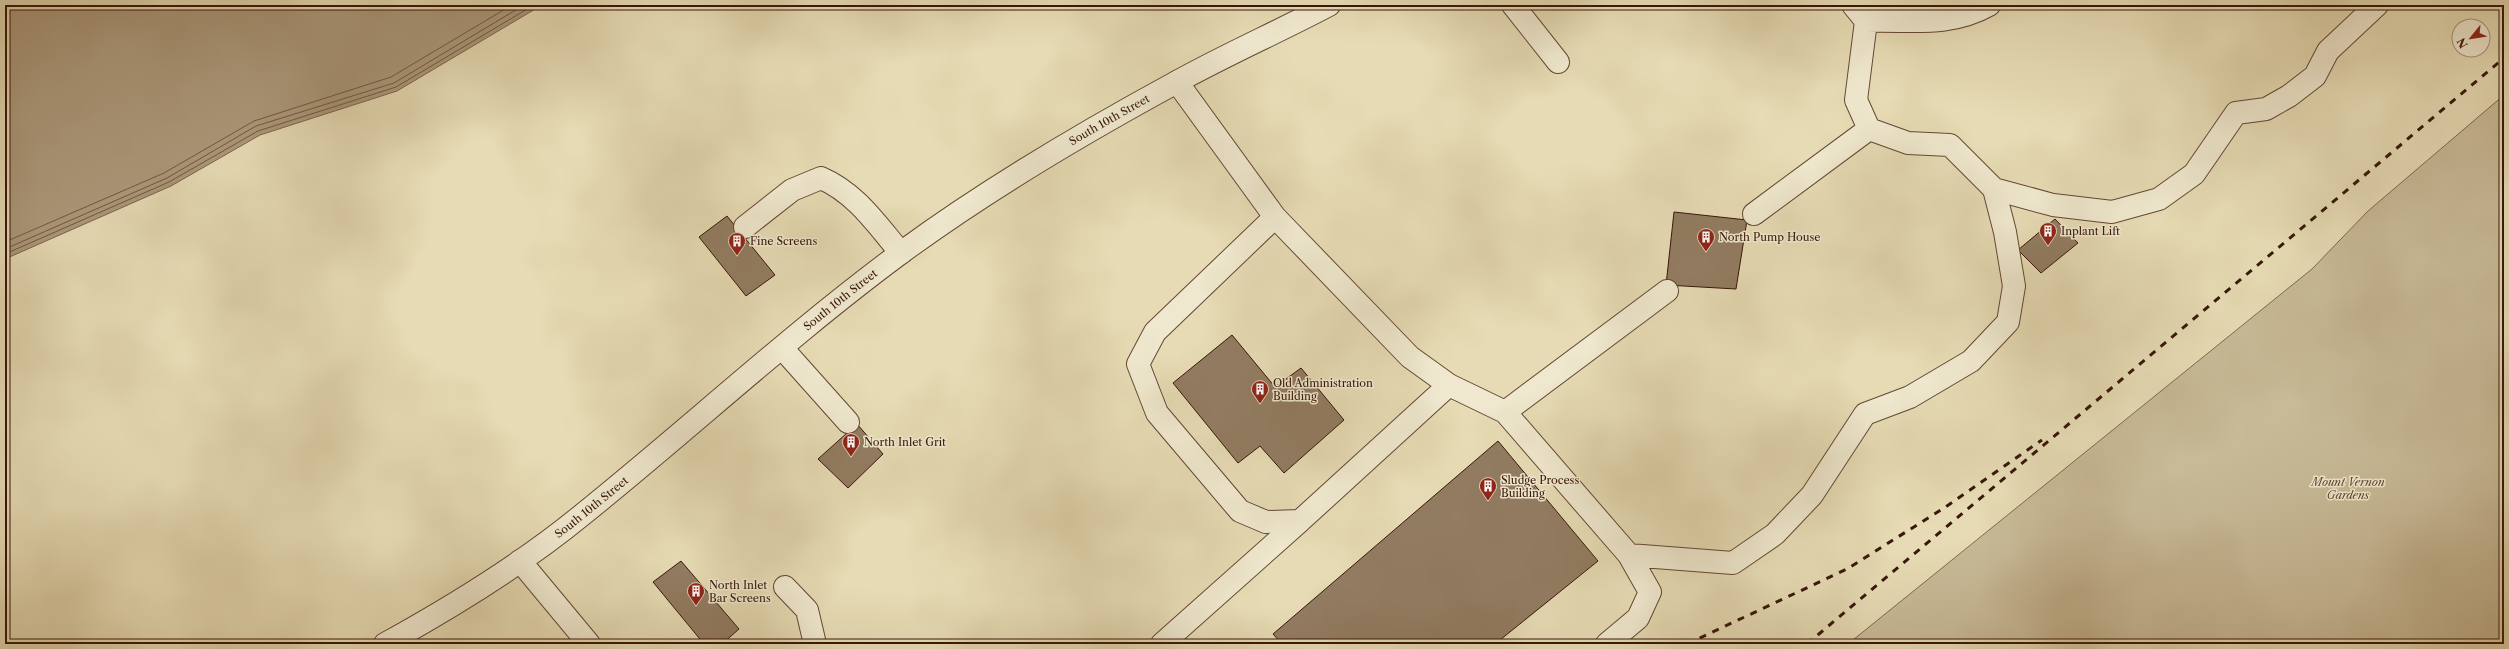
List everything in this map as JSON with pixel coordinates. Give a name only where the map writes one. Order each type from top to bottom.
[{"type":"street","name":"South 10th Street","points":[[385,644],[443,612],[520,561],[581,516],[782,348],[901,253],[1025,168],[1177,82],[1329,5]]},
{"type":"street","points":[[1512,5],[1558,62]]},
{"type":"street","points":[[1989,5],[1978,11],[1934,23],[1892,20],[1859,13],[1856,100],[1869,129],[1908,143],[1950,146],[1994,189],[2053,205],[2112,212],[2158,199],[2194,174],[2236,113],[2266,110],[2289,96],[2315,76],[2328,51],[2377,5]]},
{"type":"street","points":[[1177,82],[1275,217],[1410,357],[1449,385],[1505,412],[1629,555],[1650,592],[1638,618],[1607,644]]},
{"type":"street","points":[[1754,214],[1869,129]]},
{"type":"street","points":[[745,227],[792,190],[821,178],[839,186],[858,202],[901,253]]},
{"type":"street","points":[[1629,555],[1733,563],[1775,534],[1812,495],[1865,414],[1910,397],[1971,361],[2008,322],[2014,286],[2005,232],[1994,189]]},
{"type":"street","points":[[1275,217],[1155,332],[1138,364],[1157,413],[1240,511],[1266,522],[1300,521]]},
{"type":"street","points":[[1505,412],[1667,291]]},
{"type":"street","points":[[782,348],[848,422]]},
{"type":"street","points":[[1162,644],[1449,385]]},
{"type":"street","points":[[520,561],[589,644]]},
{"type":"street","points":[[785,587],[807,610],[815,644]]},
{"type":"green space","name":"Mount Vernon Gardens","points":[[2504,95],[2504,644],[1848,644],[2312,269],[2368,211]]},
{"type":"water","points":[[5,5],[542,5],[397,91],[260,135],[171,186],[5,259]]},
{"type":"building","name":"North Pump House","points":[[1674,212],[1747,220],[1736,289],[1666,285]]},
{"type":"building","name":"Fine Screens","points":[[727,216],[775,275],[746,296],[699,237]]},
{"type":"building","name":"Inplant Lift","points":[[2055,219],[2078,243],[2041,273],[2018,250]]},
{"type":"building","name":"Old Administration Building","points":[[1232,335],[1275,387],[1301,368],[1344,420],[1284,473],[1260,446],[1238,463],[1173,383]]},
{"type":"building","name":"North Inlet Grit","points":[[857,424],[883,454],[848,488],[818,459]]},
{"type":"building","name":"Sludge Process Building","points":[[1498,441],[1598,561],[1495,644],[1282,644],[1273,634]]},
{"type":"building","name":"North Inlet Bar Screens","points":[[681,561],[739,629],[722,644],[704,644],[653,582]]},
{"type":"railway","points":[[1807,644],[2504,58]]},
{"type":"railway","points":[[1687,644],[1847,569],[1944,508],[2042,440]]},
{"type":"place","name":"Inplant Lift","points":[[2048,246]]},
{"type":"place","name":"North Pump House","points":[[1706,252]]},
{"type":"place","name":"Fine Screens","points":[[737,256]]},
{"type":"place","name":"Old Administration Building","points":[[1260,404]]},
{"type":"place","name":"North Inlet Grit","points":[[851,457]]},
{"type":"place","name":"Sludge Process Building","points":[[1488,501]]},
{"type":"place","name":"North Inlet Bar Screens","points":[[696,606]]}]
